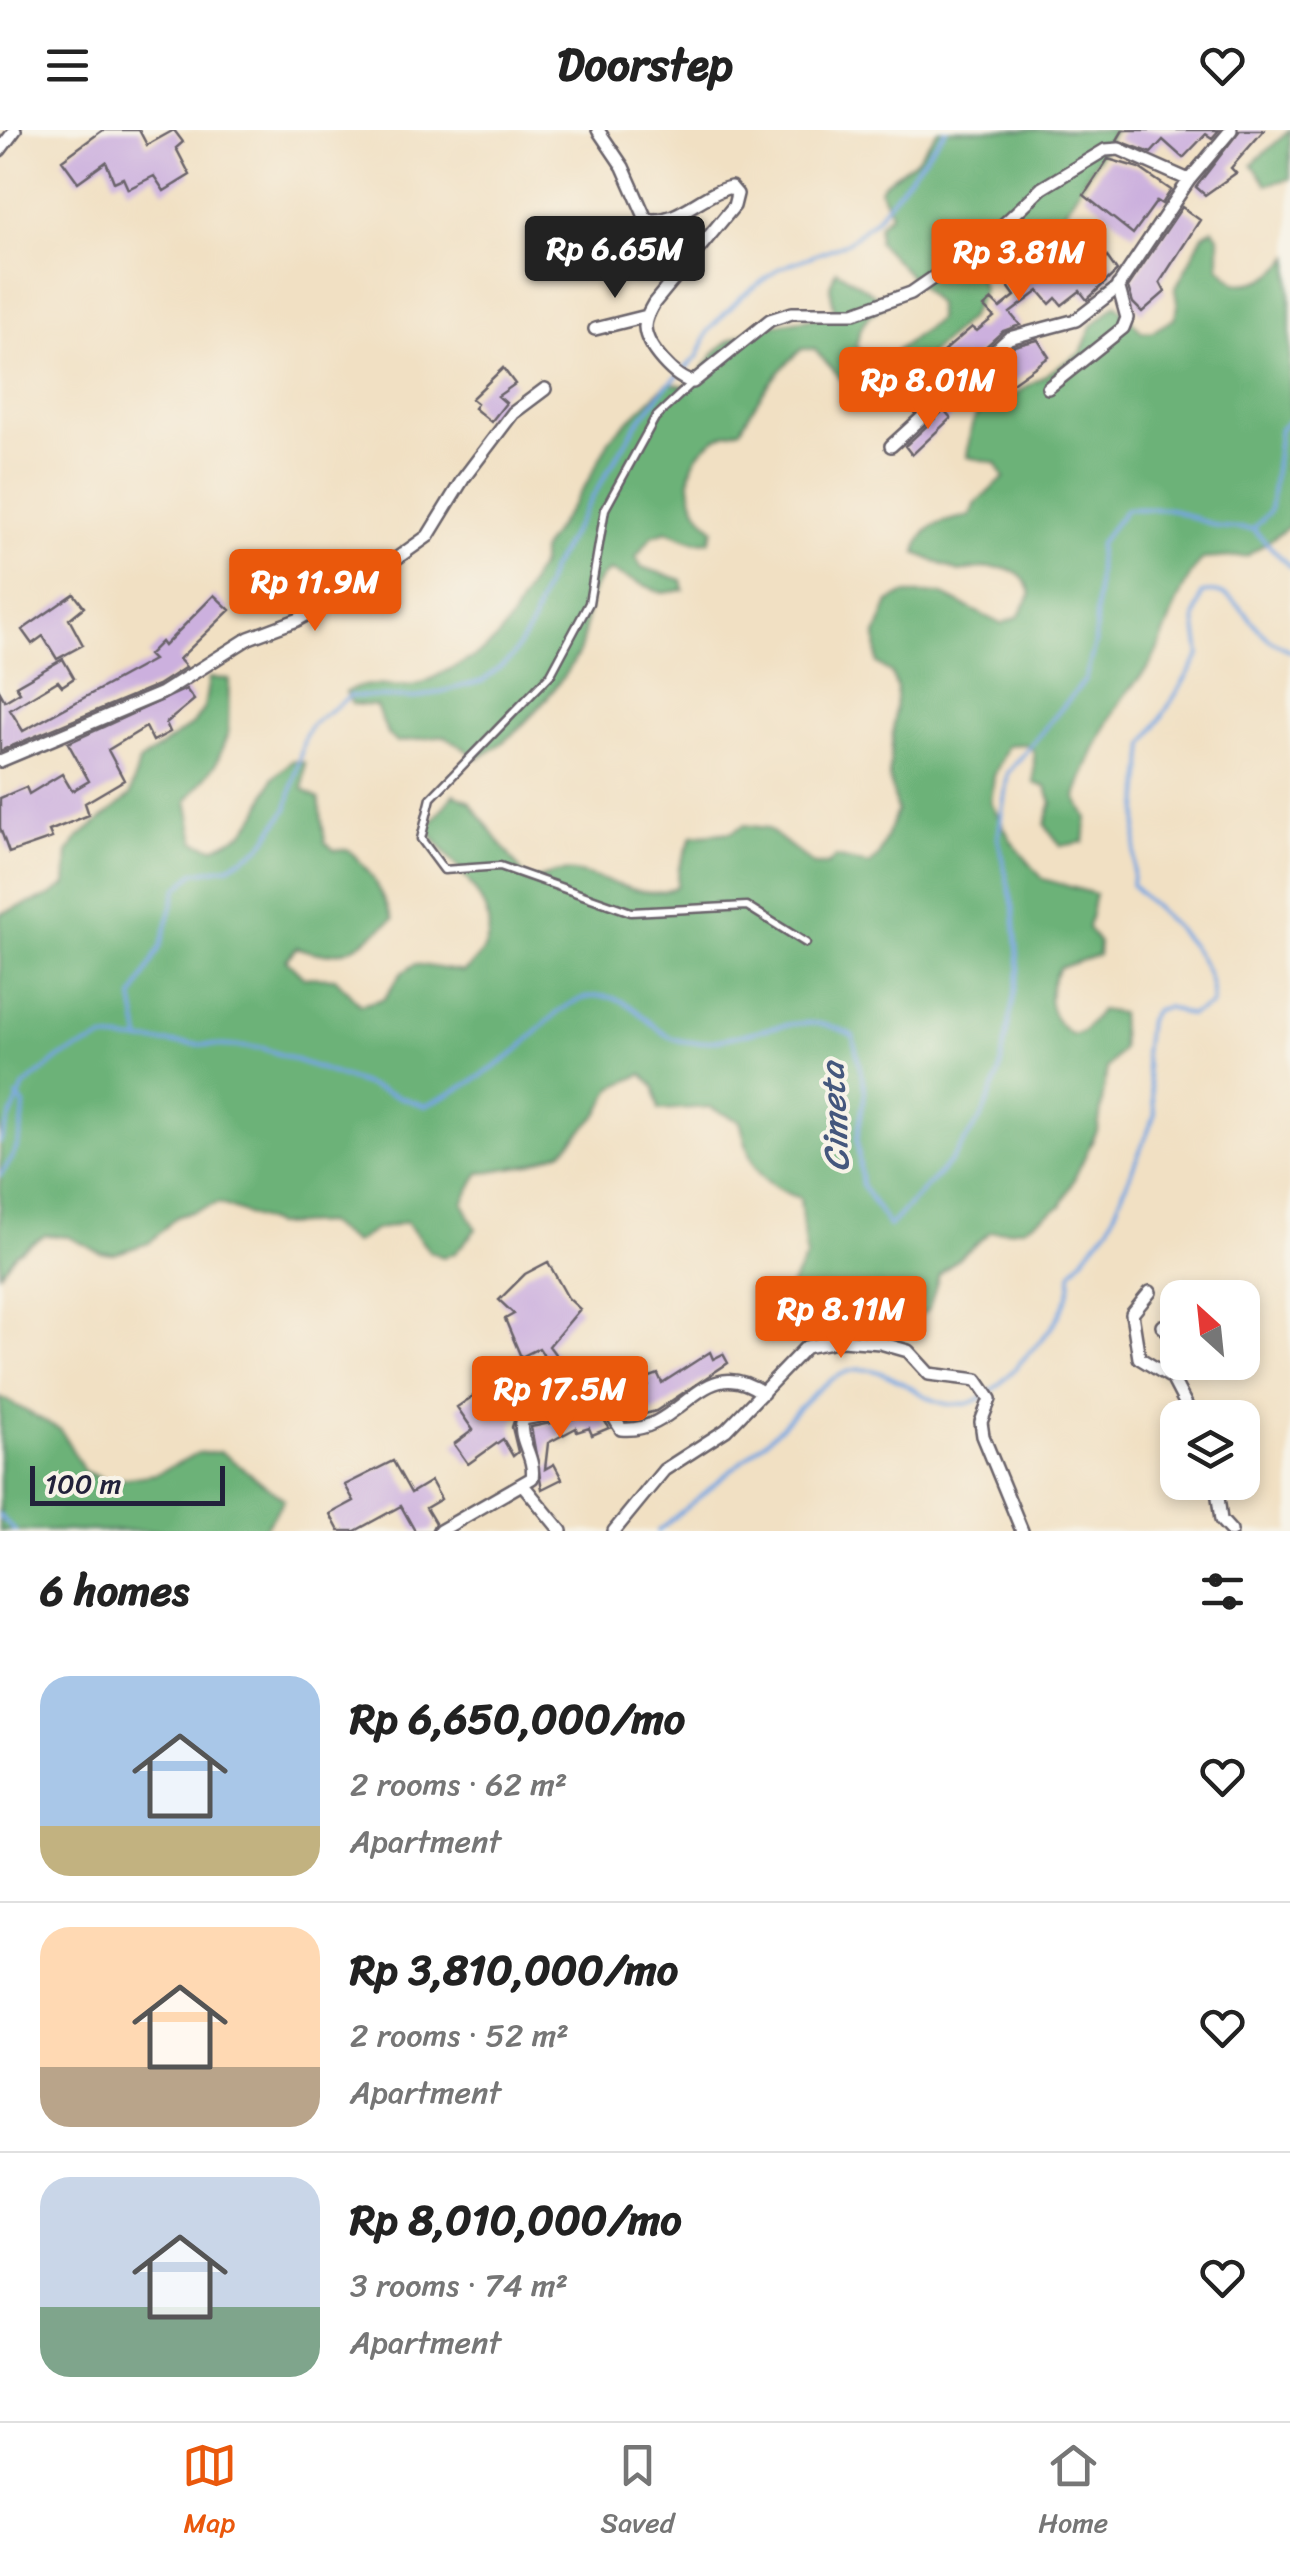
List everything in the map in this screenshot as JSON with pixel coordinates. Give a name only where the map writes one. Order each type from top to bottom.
[{"type":"street","points":[[0,150],[15,130]]},
{"type":"street","points":[[594,329],[647,316],[734,206],[737,194],[730,188],[721,189],[673,216],[657,222],[646,219],[623,167],[598,130]]},
{"type":"street","points":[[890,446],[1009,338],[1076,320],[1118,286],[1189,180],[1231,130]]},
{"type":"street","points":[[647,316],[648,340],[680,379],[694,382],[770,320],[792,312],[854,313],[911,294],[985,242],[1042,188],[1105,150],[1119,149],[1189,180]]},
{"type":"street","points":[[1048,388],[1123,328],[1127,318],[1118,286]]},
{"type":"street","points":[[0,761],[162,693],[249,638],[297,620],[355,588],[428,536],[463,479],[513,412],[545,389]]},
{"type":"street","points":[[1150,1292],[1132,1314],[1139,1358],[1143,1365],[1160,1373]]},
{"type":"street","points":[[614,1531],[664,1470],[726,1430],[806,1347],[842,1340],[880,1342],[908,1351],[929,1374],[944,1378],[971,1376],[990,1399],[981,1422],[983,1436],[1022,1531]]},
{"type":"street","points":[[440,1531],[523,1485],[534,1470],[520,1428],[528,1416],[606,1403],[621,1429],[640,1429],[661,1421],[716,1381],[738,1380],[763,1393]]},
{"type":"street","points":[[523,1485],[561,1531]]},
{"type":"street","points":[[1218,1500],[1221,1520],[1231,1531]]},
{"type":"lane","points":[[694,382],[655,418],[605,509],[589,603],[551,674],[431,798],[421,838],[444,870],[500,866],[631,912],[747,906],[806,943]]},
{"type":"green space","points":[[938,130],[1115,130],[1060,219],[1044,217],[1020,233],[1003,232],[974,262],[983,290],[969,318],[922,361],[895,371],[885,389],[872,394],[846,384],[814,349],[802,349],[793,357],[768,386],[741,429],[715,439],[694,462],[690,485],[698,509],[714,529],[709,541],[696,542],[667,531],[652,536],[636,557],[641,567],[682,580],[684,590],[663,593],[610,571],[601,577],[591,597],[577,656],[546,699],[492,750],[478,758],[445,736],[397,742],[388,735],[376,706],[352,704],[346,692],[354,688],[422,683],[483,651],[513,616],[541,564],[541,551],[587,483],[611,437],[668,383],[686,386],[692,382],[717,350],[733,339],[776,324],[835,316],[830,286],[836,270],[884,301],[864,323],[856,347],[869,359],[892,354],[937,320],[937,304],[878,242],[879,225],[891,213],[880,190],[883,184],[917,159]]},
{"type":"green space","points":[[1290,130],[1290,179],[1267,184],[1252,164]]},
{"type":"green space","points":[[1213,229],[1219,238],[1219,267],[1236,283],[1266,278],[1290,257],[1290,444],[1284,468],[1290,471],[1290,526],[1247,556],[1203,559],[1194,571],[1151,663],[1116,709],[1084,774],[1076,797],[1087,818],[1084,842],[1061,846],[1045,825],[1052,802],[1046,787],[1034,783],[1034,751],[1025,744],[1008,745],[994,776],[991,803],[1012,842],[1043,879],[1095,894],[1088,928],[1099,943],[1098,955],[1059,968],[1049,996],[1057,1021],[1072,1035],[1083,1032],[1100,1010],[1120,1013],[1122,1049],[1107,1068],[1098,1129],[1061,1206],[1023,1228],[990,1232],[939,1275],[929,1309],[918,1317],[888,1318],[838,1329],[801,1327],[785,1295],[806,1258],[800,1198],[764,1179],[752,1161],[740,1121],[709,1107],[659,1110],[655,1087],[642,1074],[612,1088],[599,1113],[563,1151],[528,1165],[479,1173],[463,1203],[476,1229],[455,1253],[443,1257],[430,1252],[406,1222],[375,1230],[354,1243],[326,1223],[275,1225],[219,1203],[176,1217],[149,1243],[114,1254],[101,1253],[69,1237],[45,1235],[16,1253],[0,1273],[0,914],[50,896],[66,885],[68,853],[78,838],[130,796],[139,762],[193,724],[204,708],[209,678],[229,679],[228,733],[216,764],[187,800],[195,842],[214,848],[243,833],[258,813],[273,778],[293,760],[305,763],[303,789],[319,799],[325,842],[334,850],[349,850],[359,860],[376,883],[393,919],[349,949],[325,954],[297,947],[286,960],[304,977],[335,978],[360,1005],[384,999],[401,974],[415,964],[463,972],[481,953],[488,935],[487,916],[479,897],[427,828],[454,794],[469,801],[529,882],[573,872],[635,890],[664,892],[677,886],[679,868],[692,836],[732,832],[744,825],[767,828],[814,865],[827,865],[836,857],[869,865],[878,857],[897,811],[889,776],[897,688],[891,673],[877,663],[876,635],[889,602],[904,594],[941,594],[1001,624],[1018,617],[1031,594],[1026,583],[1011,570],[959,572],[916,553],[929,529],[970,516],[976,503],[1004,478],[996,463],[967,457],[975,419],[990,396],[1008,399],[1081,352],[1092,326],[1116,304],[1142,332],[1153,331],[1174,319],[1178,307],[1175,290],[1203,235]]},
{"type":"green space","points":[[0,1397],[61,1430],[84,1471],[107,1481],[156,1474],[198,1453],[221,1452],[284,1499],[263,1531],[0,1531]]},
{"type":"building","points":[[103,130],[139,130],[147,145],[174,130],[183,142],[176,148],[190,175],[164,191],[154,176],[128,189],[123,178],[114,182],[106,162],[78,182],[62,160]]},
{"type":"building","points":[[1123,130],[1219,130],[1212,138],[1206,134],[1183,158],[1163,140],[1151,153],[1117,140]]},
{"type":"building","points":[[1240,130],[1264,130],[1231,168],[1236,173],[1205,195],[1196,187]]},
{"type":"building","points":[[1108,159],[1139,168],[1171,190],[1162,204],[1157,201],[1133,234],[1084,195]]},
{"type":"building","points":[[1182,207],[1200,220],[1160,282],[1165,292],[1142,312],[1133,303],[1128,287]]},
{"type":"building","points":[[1041,231],[1046,238],[1058,231],[1073,253],[1096,241],[1117,271],[1087,300],[1080,291],[1062,305],[1056,298],[1050,304],[1039,291],[1010,313],[1020,325],[1003,331],[921,405],[911,393],[906,398],[898,388],[903,384],[898,379],[909,370],[915,376],[972,327],[977,331],[994,317],[984,307],[992,300],[1000,308],[1015,296],[1005,282],[1026,267],[1018,257],[1033,246],[1028,239]]},
{"type":"building","points":[[1038,340],[1049,357],[1001,391],[985,373],[1014,346]]},
{"type":"building","points":[[503,368],[515,384],[498,396],[506,403],[491,422],[474,408],[477,404],[471,399]]},
{"type":"building","points":[[944,410],[951,418],[912,455],[905,446]]},
{"type":"building","points":[[74,594],[84,607],[69,619],[83,645],[57,659],[43,636],[32,644],[22,630]]},
{"type":"building","points":[[214,595],[230,610],[179,659],[186,667],[158,685],[0,751],[0,692],[5,701],[20,692],[16,686],[63,659],[74,678],[62,686],[58,681],[10,710],[23,731],[153,660],[148,655],[161,642],[164,646]]},
{"type":"building","points":[[186,689],[194,700],[166,723],[170,732],[153,741],[146,727],[108,750],[124,780],[85,803],[89,815],[49,831],[52,838],[9,853],[0,828],[0,798],[26,787],[29,794],[62,774],[72,791],[89,781],[68,743]]},
{"type":"building","points":[[548,1262],[568,1298],[580,1309],[549,1346],[561,1362],[567,1359],[576,1377],[593,1368],[600,1382],[581,1392],[583,1398],[517,1412],[512,1427],[518,1452],[513,1456],[503,1439],[468,1464],[454,1444],[473,1430],[457,1407],[482,1390],[480,1386],[504,1374],[515,1393],[557,1375],[539,1348],[521,1357],[505,1319],[514,1314],[499,1300],[525,1274]]},
{"type":"building","points":[[710,1352],[713,1359],[723,1354],[728,1363],[656,1411],[626,1419],[612,1397],[648,1385],[645,1379],[658,1374],[662,1383]]},
{"type":"building","points":[[600,1413],[609,1428],[592,1435],[589,1428],[577,1432],[576,1428],[548,1443],[545,1469],[554,1464],[562,1479],[542,1489],[531,1427]]},
{"type":"building","points":[[393,1461],[411,1493],[431,1481],[441,1499],[426,1508],[435,1523],[431,1531],[415,1531],[401,1506],[355,1531],[339,1531],[330,1514],[354,1501],[345,1485]]},
{"type":"waterway","points":[[140,1038],[133,998],[161,945],[177,889],[194,873],[228,867],[260,848],[287,809],[305,736],[312,724],[350,696],[416,698],[483,681],[511,658],[531,627],[550,571],[636,425],[665,388],[698,356],[708,331],[741,297],[780,268],[847,243],[875,220],[946,130]]},
{"type":"waterway","name":"Cimeta","points":[[0,1142],[24,1086],[62,1056],[103,1039],[262,1048],[425,1106],[511,1056],[568,1005],[590,997],[607,997],[633,1008],[664,1033],[690,1042],[813,1023],[853,1036],[865,1091],[857,1140],[862,1185],[889,1226],[950,1162],[982,1117],[999,1074],[1019,970],[1014,911],[998,838],[1008,773],[1085,680],[1095,644],[1099,544],[1126,509],[1170,509],[1219,527],[1253,529],[1270,511],[1280,429],[1290,420]]},
{"type":"waterway","points":[[1253,529],[1290,567]]},
{"type":"waterway","points":[[658,1531],[769,1438],[813,1394],[844,1373],[861,1369],[878,1372],[940,1402],[973,1402],[999,1385],[1048,1332],[1065,1303],[1071,1273],[1109,1226],[1155,1114],[1144,1054],[1148,1020],[1155,1010],[1167,1007],[1189,1015],[1212,1005],[1212,987],[1197,954],[1132,885],[1145,744],[1200,655],[1195,619],[1202,593],[1213,592],[1232,599],[1260,631],[1290,651]]},
{"type":"waterway","points":[[0,1175],[21,1134],[24,1105],[17,1096]]},
{"type":"waterway","points":[[0,1516],[15,1531]]}]
